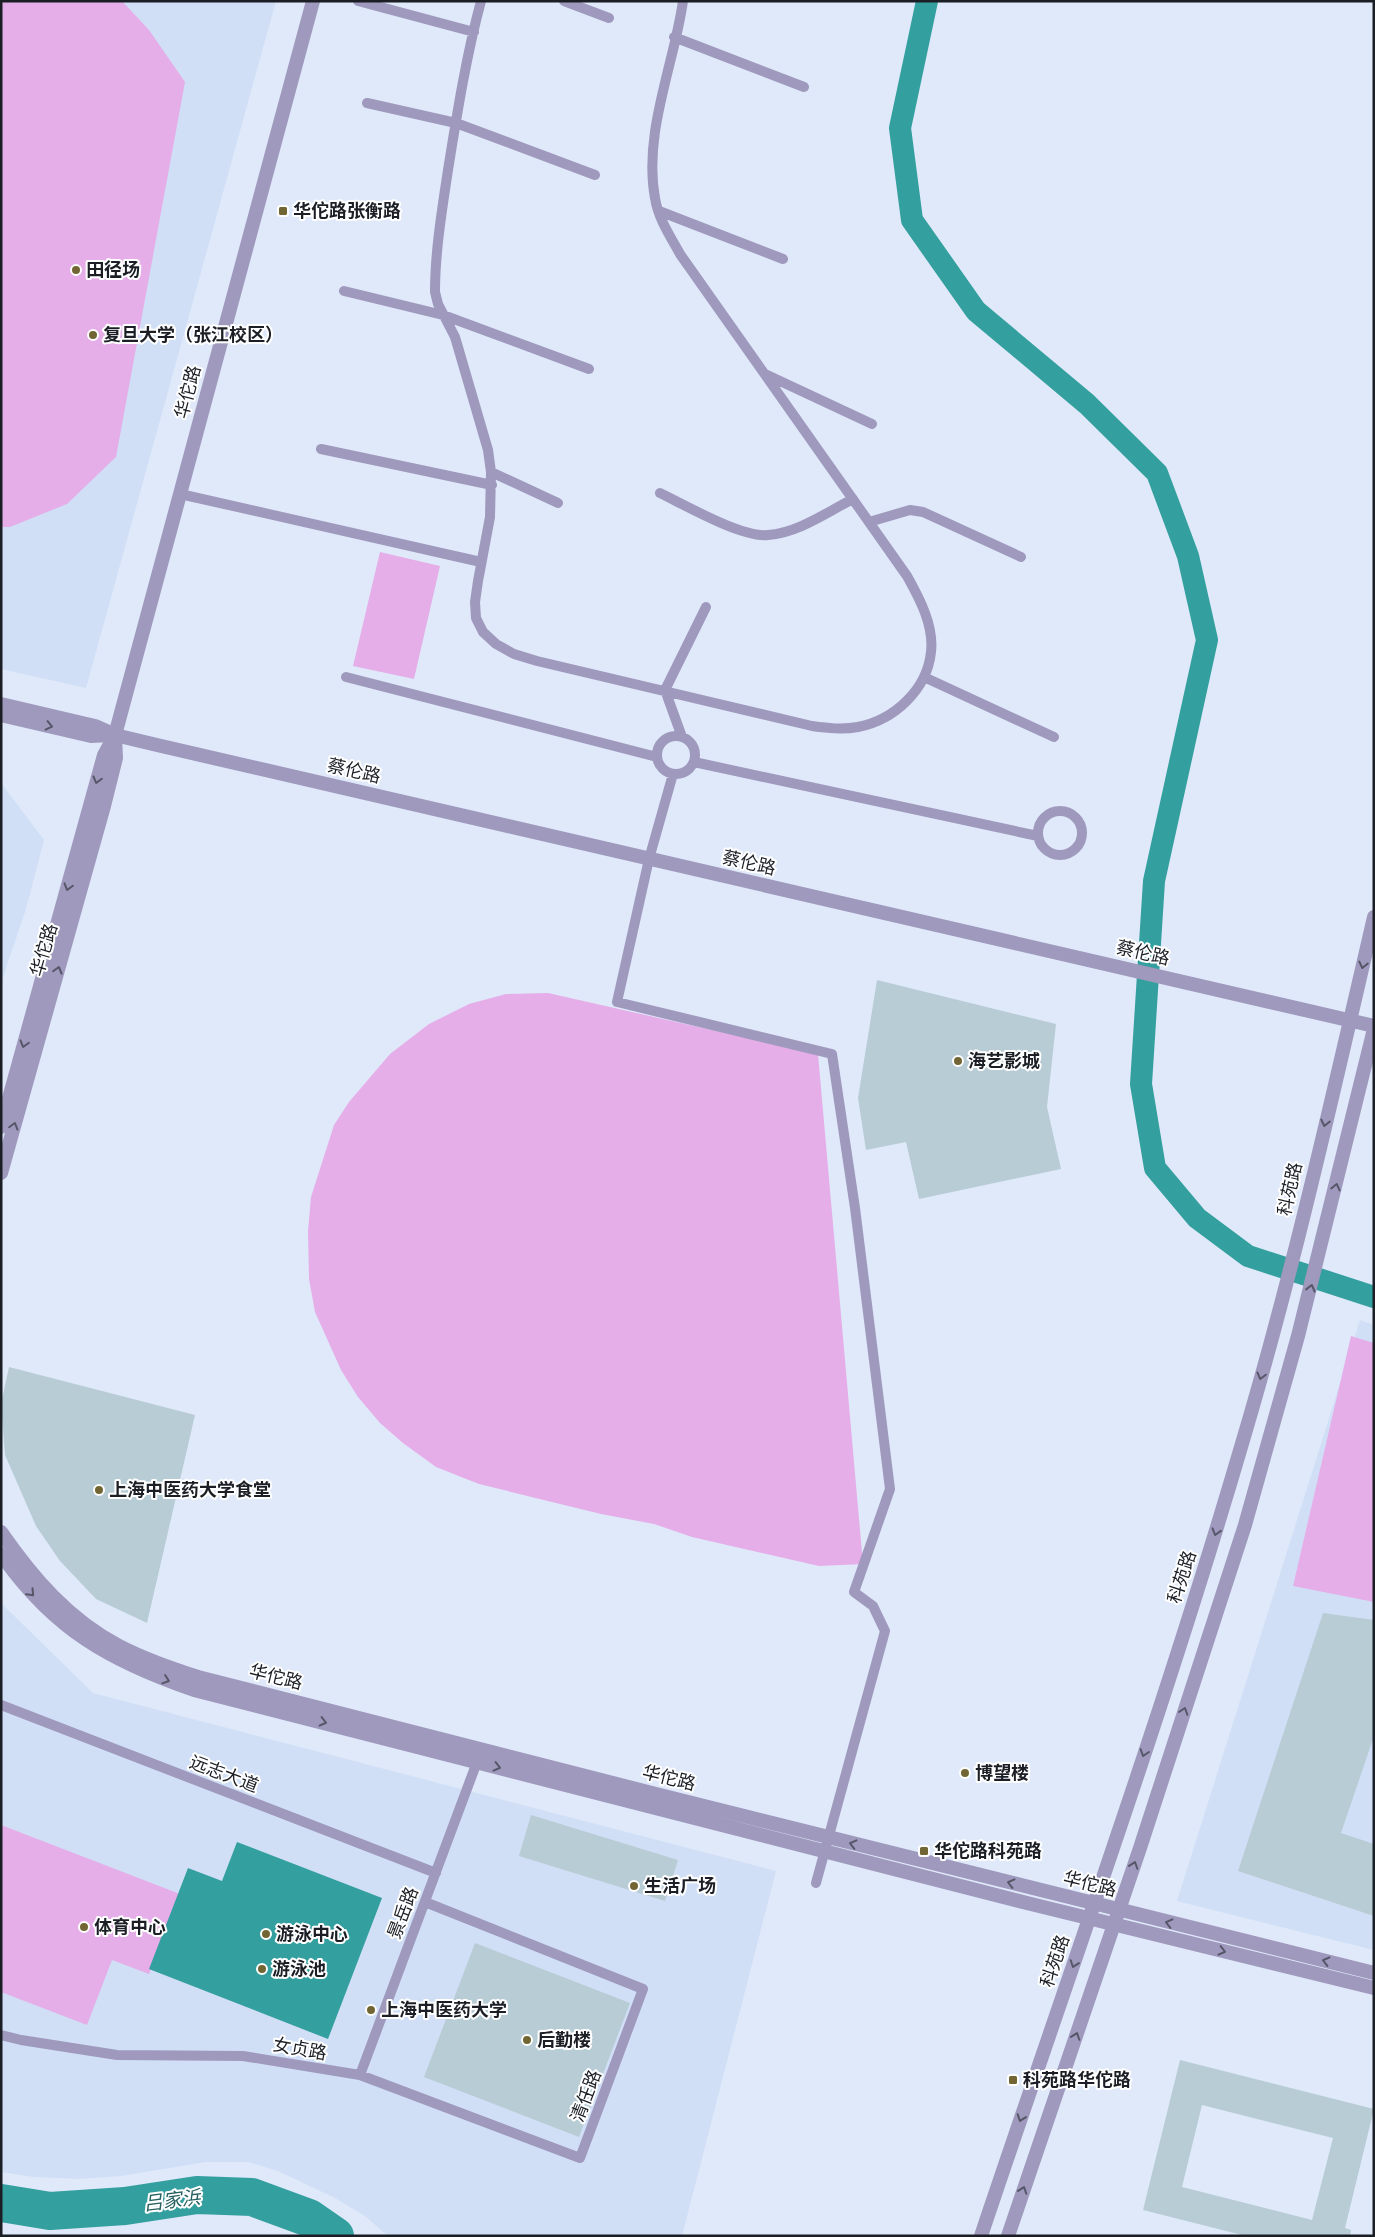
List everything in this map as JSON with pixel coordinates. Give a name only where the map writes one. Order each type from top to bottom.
[{"type":"street","name":"华佗路","points":[[1,1126],[104,755],[115,735],[313,1]]},
{"type":"street","name":"蔡伦路","points":[[1,704],[95,726],[115,735],[1374,1027]]},
{"type":"street","name":"蔡伦路","points":[[1,715],[91,736],[115,735]]},
{"type":"street","name":"华佗路","points":[[1,1173],[104,806],[116,758],[115,735]]},
{"type":"street","name":"科苑路","points":[[981,2236],[1090,1918],[1243,1444],[1300,1228],[1374,917]]},
{"type":"street","points":[[1008,2236],[1119,1910],[1242,1534],[1325,1234],[1374,1027]]},
{"type":"street","name":"华佗路","points":[[1,1532],[27,1569],[55,1600],[84,1624],[118,1646],[155,1662],[198,1677],[827,1844],[1090,1918],[1374,1988]]},
{"type":"street","name":"华佗路","points":[[1,1554],[46,1610],[69,1628],[112,1657],[150,1675],[194,1690],[477,1762],[1094,1904],[1374,1973]]},
{"type":"lane","points":[[358,1],[474,32]]},
{"type":"lane","points":[[481,1],[456,123],[443,207],[435,292],[443,315],[455,337],[488,450],[492,485],[490,517],[475,602],[476,618],[483,632],[496,644],[514,654],[537,661],[812,726],[835,729],[858,727],[878,720],[900,706],[917,691],[924,677],[931,651],[928,623],[920,598],[908,576],[680,254],[663,223],[654,198],[655,132],[682,1]]},
{"type":"lane","points":[[564,1],[609,18]]},
{"type":"lane","points":[[674,38],[804,87]]},
{"type":"lane","points":[[367,103],[456,123],[595,176]]},
{"type":"lane","points":[[659,212],[783,259]]},
{"type":"lane","points":[[344,291],[443,315],[589,370]]},
{"type":"lane","points":[[764,373],[872,424]]},
{"type":"lane","points":[[321,449],[492,485]]},
{"type":"lane","points":[[491,472],[558,503]]},
{"type":"lane","points":[[660,493],[739,530],[766,536],[792,529],[853,500]]},
{"type":"lane","points":[[180,494],[481,562]]},
{"type":"lane","points":[[869,522],[910,510],[923,512],[1021,557]]},
{"type":"lane","points":[[682,737],[665,690],[706,607]]},
{"type":"lane","points":[[346,677],[657,757]]},
{"type":"lane","points":[[924,677],[1054,737]]},
{"type":"lane","points":[[675,736],[682,737],[692,744],[696,756],[686,772],[673,774],[662,768],[657,757],[657,751],[664,740],[675,736]]},
{"type":"lane","points":[[694,762],[1038,836]]},
{"type":"lane","points":[[673,774],[649,859],[617,1002],[832,1054],[855,1208],[890,1489],[854,1592],[873,1606],[885,1631],[816,1883]]},
{"type":"lane","points":[[1062,811],[1076,817],[1082,830],[1082,837],[1076,849],[1063,855],[1050,852],[1044,848],[1038,836],[1039,828],[1047,815],[1062,811]]},
{"type":"lane","name":"远志大道","points":[[1,1705],[436,1873]]},
{"type":"lane","name":"景岳路","points":[[360,2075],[477,1762]]},
{"type":"lane","name":"清任路","points":[[425,1902],[643,1989],[580,2158]]},
{"type":"lane","name":"女贞路","points":[[1,2035],[21,2040],[117,2055],[243,2056],[360,2075],[580,2158]]},
{"type":"shaded area","name":"复旦大学（张江校区）","points":[[1,1],[276,1],[86,688],[1,669]]},
{"type":"shaded area","name":"田径场","points":[[1,1],[122,1],[149,30],[185,82],[116,457],[67,504],[10,527],[1,527]]},
{"type":"shaded area","points":[[380,552],[440,566],[414,679],[353,666]]},
{"type":"shaded area","points":[[1,783],[44,840],[26,909],[1,983]]},
{"type":"shaded area","points":[[548,993],[818,1054],[863,1564],[819,1566],[692,1537],[654,1524],[601,1514],[479,1484],[436,1467],[403,1443],[380,1423],[358,1397],[341,1370],[315,1312],[309,1279],[308,1231],[311,1197],[334,1125],[349,1102],[390,1054],[429,1024],[469,1004],[506,994]]},
{"type":"shaded area","points":[[1360,1320],[1374,1325],[1374,1950],[1177,1901]]},
{"type":"shaded area","points":[[1351,1336],[1374,1343],[1374,1602],[1293,1586]]},
{"type":"shaded area","name":"上海中医药大学","points":[[1,1603],[93,1693],[776,1871],[682,2236],[388,2236],[365,2216],[335,2198],[278,2171],[248,2162],[206,2162],[121,2176],[80,2179],[34,2177],[1,2172]]},
{"type":"shaded area","name":"体育中心","points":[[1,1825],[180,1894],[149,1974],[112,1960],[87,2025],[1,1992]]},
{"type":"shaded area","name":"游泳中心","points":[[237,1842],[382,1898],[328,2039],[149,1969],[188,1868],[222,1881]]},
{"type":"building","name":"海艺影城","points":[[877,980],[1056,1024],[1047,1107],[1061,1169],[919,1199],[906,1142],[866,1150],[858,1098]]},
{"type":"building","name":"上海中医药大学食堂","points":[[9,1367],[195,1415],[147,1623],[96,1599],[60,1561],[36,1526],[5,1455],[1,1404]]},
{"type":"building","points":[[1323,1613],[1374,1620],[1374,1736],[1341,1833],[1374,1844],[1374,1916],[1238,1871]]},
{"type":"building","points":[[531,1815],[678,1860],[665,1901],[519,1856]]},
{"type":"building","name":"后勤楼","points":[[475,1943],[630,2003],[579,2137],[424,2077]]},
{"type":"building","points":[[1180,2060],[1374,2109],[1345,2228],[1351,2230],[1350,2236],[1246,2236],[1143,2210]],"holes":[[[1202,2105],[1333,2138],[1312,2220],[1182,2187]]]},
{"type":"waterway","points":[[927,1],[900,128],[912,220],[976,311],[1087,404],[1157,473],[1188,556],[1207,640],[1154,881],[1141,1084],[1155,1168],[1197,1218],[1248,1256],[1374,1297]]},
{"type":"waterway","name":"吕家浜","points":[[1,2203],[50,2211],[125,2206],[197,2195],[252,2197],[309,2218],[335,2236]]},
{"type":"place","name":"华佗路张衡路","points":[[283,211]]},
{"type":"place","name":"田径场","points":[[76,270]]},
{"type":"place","name":"复旦大学（张江校区）","points":[[93,335]]},
{"type":"place","name":"海艺影城","points":[[958,1061]]},
{"type":"place","name":"上海中医药大学食堂","points":[[99,1490]]},
{"type":"place","name":"博望楼","points":[[965,1773]]},
{"type":"place","name":"华佗路科苑路","points":[[924,1851]]},
{"type":"place","name":"生活广场","points":[[634,1886]]},
{"type":"place","name":"体育中心","points":[[84,1927]]},
{"type":"place","name":"游泳中心","points":[[266,1934]]},
{"type":"place","name":"游泳池","points":[[262,1969]]},
{"type":"place","name":"上海中医药大学","points":[[371,2010]]},
{"type":"place","name":"后勤楼","points":[[527,2040]]},
{"type":"place","name":"科苑路华佗路","points":[[1013,2080]]}]
